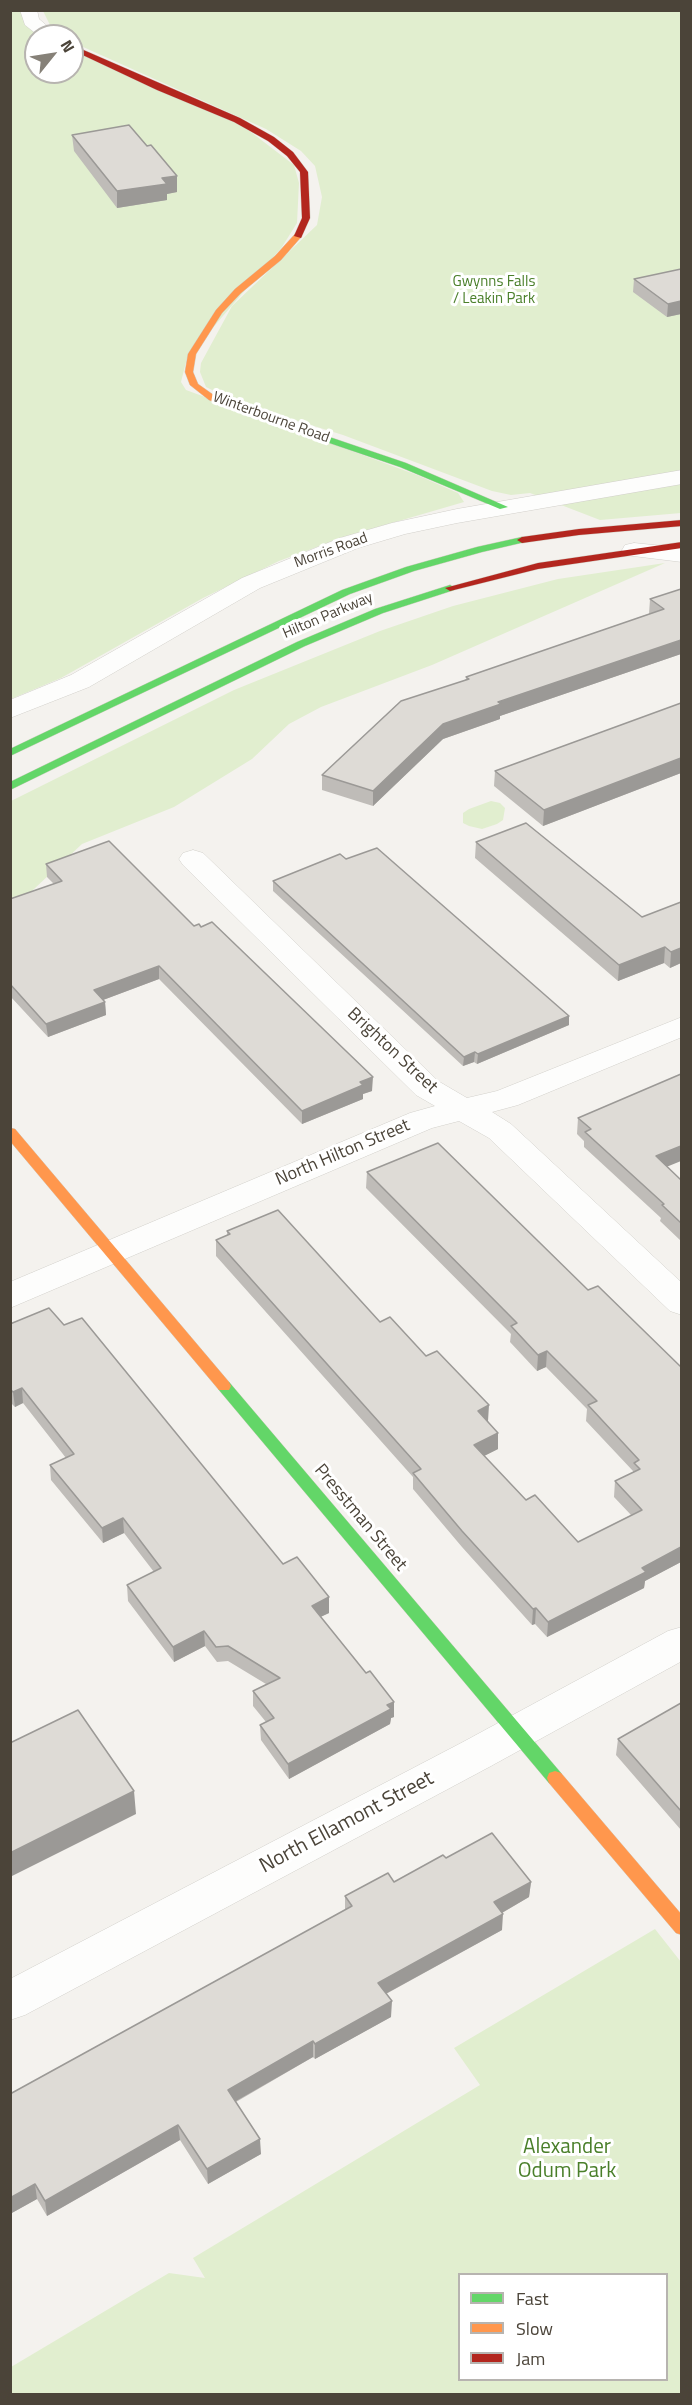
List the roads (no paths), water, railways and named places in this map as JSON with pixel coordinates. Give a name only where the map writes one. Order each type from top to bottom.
[{"type":"street","points":[[28,10],[31,21],[35,24]]},
{"type":"street","name":"Winterbourne Road","points":[[84,53],[237,120],[271,139],[290,154],[304,172],[306,218],[297,237],[278,258],[238,291],[219,312],[192,354],[189,372],[194,385],[212,399],[404,465],[503,507]]},
{"type":"street","name":"Morris Road","points":[[10,710],[80,681],[242,588],[349,543],[400,528],[503,507],[681,477]]},
{"type":"street","name":"Hilton Parkway","points":[[10,753],[273,625],[346,592],[410,569],[525,540],[579,532],[681,523]]},
{"type":"street","name":"Hilton Parkway","points":[[10,787],[301,645],[379,611],[435,592],[538,566],[634,550],[681,545]]},
{"type":"street","points":[[634,550],[681,555]]},
{"type":"street","name":"Brighton Street","points":[[193,859],[427,1088],[500,1131],[681,1303]]},
{"type":"street","name":"North Hilton Street","points":[[10,1296],[421,1120],[507,1098],[681,1026]]},
{"type":"street","name":"Presstman Street","points":[[10,1132],[681,1928]]},
{"type":"street","name":"North Ellamont Street","points":[[10,2001],[517,1733],[681,1642]]},
{"type":"park label","name":"Gwynns Falls / Leakin Park","points":[[494,290]]},
{"type":"park label","name":"Alexander Odum Park","points":[[567,2160]]}]
